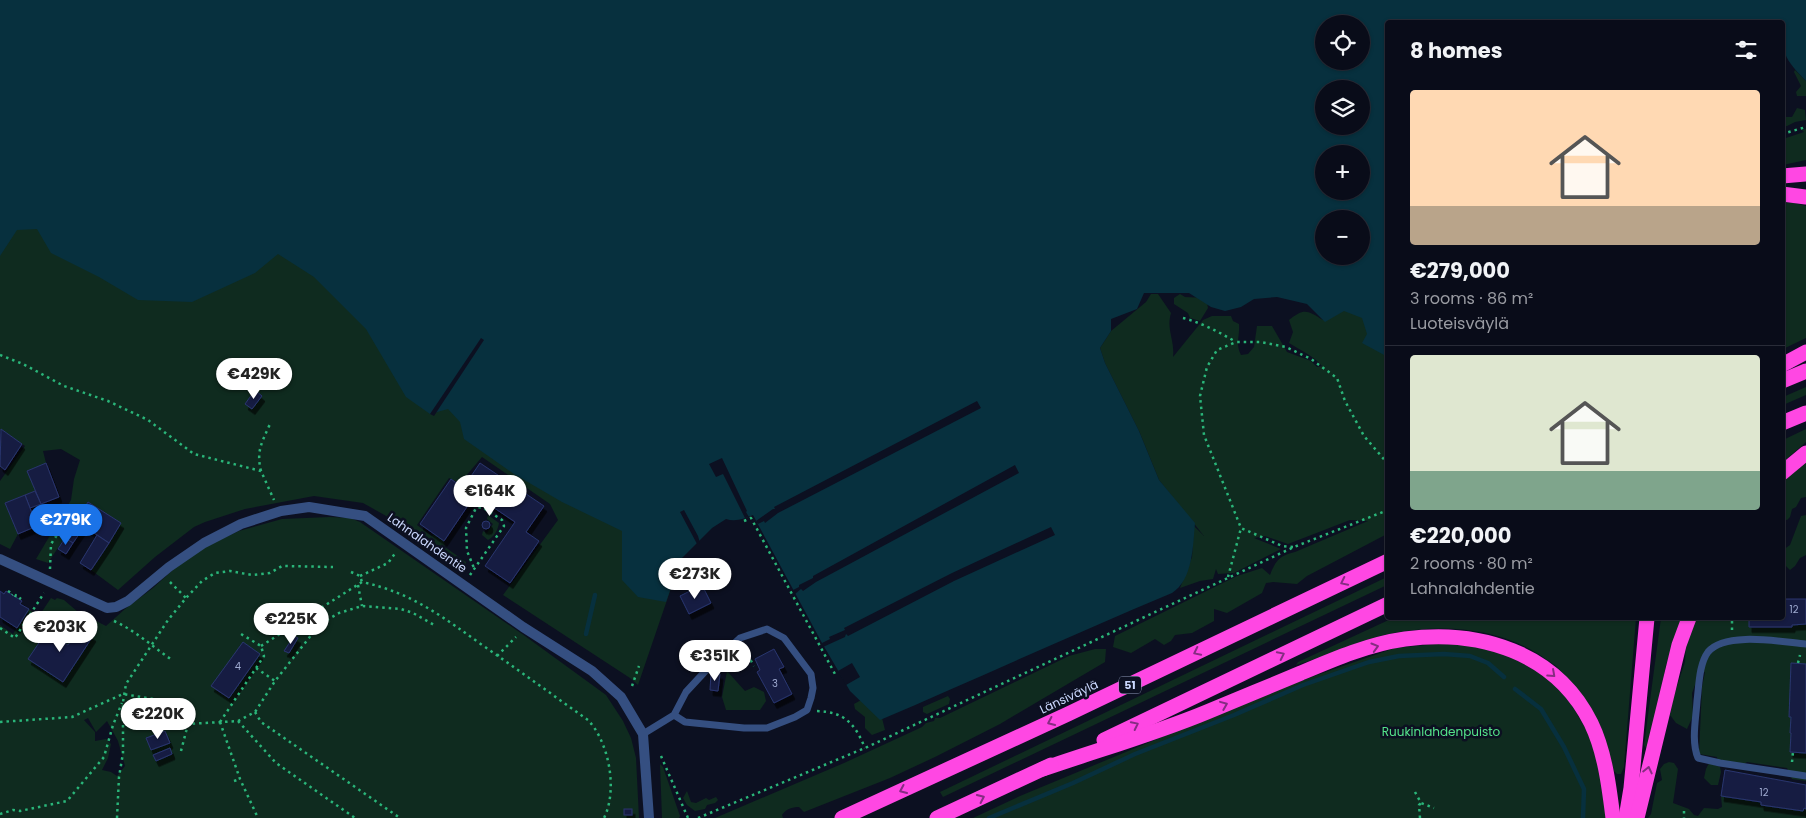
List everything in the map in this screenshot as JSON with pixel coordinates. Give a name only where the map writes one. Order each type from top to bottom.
[{"type":"highway","points":[[1785,176],[1806,174]]},
{"type":"highway","points":[[1785,194],[1806,197]]},
{"type":"highway","points":[[1785,363],[1806,352]]},
{"type":"highway","points":[[1785,380],[1806,371]]},
{"type":"highway","points":[[1785,422],[1806,413]]},
{"type":"highway","points":[[1785,470],[1806,453]]},
{"type":"highway","name":"Länsiväylä","points":[[842,818],[1068,714],[1385,562]]},
{"type":"highway","points":[[937,818],[1385,605]]},
{"type":"highway","points":[[1626,818],[1631,788],[1648,620]]},
{"type":"highway","points":[[1637,818],[1678,645],[1688,620]]},
{"type":"highway","points":[[1043,769],[1179,723],[1357,652],[1405,639],[1453,636],[1484,642],[1528,656],[1567,687],[1591,723],[1596,736],[1605,767],[1614,818]]},
{"type":"street","name":"Lahnalahdentie","points":[[89,600],[108,608],[116,607],[128,601],[169,566],[204,542],[241,524],[280,511],[309,507],[365,516],[523,627],[592,671],[621,697],[643,734],[649,818]]},
{"type":"street","points":[[0,559],[89,600]]},
{"type":"lane","points":[[643,734],[674,715],[686,692],[738,640],[767,629],[784,638],[811,674],[812,698],[807,710],[794,718],[767,728],[744,728],[685,722],[674,715]]},
{"type":"lane","points":[[1806,644],[1738,640],[1720,644],[1709,651],[1704,662],[1698,691],[1694,748],[1698,758],[1806,776]]},
{"type":"path","points":[[1785,133],[1806,127]]},
{"type":"path","points":[[1183,318],[1218,331],[1236,342]]},
{"type":"path","points":[[1228,578],[1241,528],[1204,435],[1200,396],[1207,367],[1217,350],[1236,342],[1261,342],[1286,347],[1311,359],[1337,378],[1344,401],[1364,436],[1385,460]]},
{"type":"path","points":[[0,355],[23,364],[64,386],[108,401],[148,420],[194,454],[262,471]]},
{"type":"path","points":[[270,424],[259,448],[259,461],[275,503]]},
{"type":"path","points":[[51,552],[51,544],[77,505]]},
{"type":"path","points":[[469,576],[504,526],[502,520],[482,508],[476,508],[466,528],[467,551],[474,568]]},
{"type":"path","points":[[698,818],[865,748],[1294,547],[1385,511]]},
{"type":"path","points":[[744,521],[751,518],[835,674],[838,675]]},
{"type":"path","points":[[1241,528],[1282,546],[1294,547]]},
{"type":"path","points":[[350,572],[360,576],[388,563],[403,542]]},
{"type":"path","points":[[117,818],[124,753],[123,694],[130,677],[186,598],[202,581],[215,573],[230,571],[252,575],[270,573],[282,566],[333,567]]},
{"type":"path","points":[[360,576],[362,582]]},
{"type":"path","points":[[261,646],[362,582],[384,587],[409,597],[497,656],[588,720],[597,729],[608,763],[608,801],[604,818]]},
{"type":"path","points":[[358,585],[362,606]]},
{"type":"path","points":[[8,590],[14,596],[16,595],[21,599]]},
{"type":"path","points":[[0,627],[15,638],[46,590]]},
{"type":"path","points":[[64,642],[89,600]]},
{"type":"path","points":[[188,724],[238,721],[254,712],[275,681],[320,624],[339,613],[362,606],[401,609],[413,613],[436,626]]},
{"type":"path","points":[[111,619],[131,629],[172,660]]},
{"type":"path","points":[[220,722],[264,656],[261,646],[242,634]]},
{"type":"path","points":[[497,656],[516,638]]},
{"type":"path","points":[[738,640],[754,666]]},
{"type":"path","points":[[632,686],[639,666]]},
{"type":"path","points":[[256,668],[275,681]]},
{"type":"path","points":[[0,722],[72,716],[123,694],[153,699]]},
{"type":"path","points":[[181,751],[188,724],[185,700]]},
{"type":"path","points":[[0,814],[67,801],[104,757],[112,725],[122,702]]},
{"type":"path","points":[[807,710],[831,711],[852,723],[865,748]]},
{"type":"path","points":[[254,712],[261,722],[400,818]]},
{"type":"path","points":[[238,721],[276,763],[355,818]]},
{"type":"path","points":[[220,722],[240,778],[258,818]]},
{"type":"path","points":[[661,756],[688,818]]},
{"type":"path","points":[[234,781],[240,778]]},
{"type":"path","points":[[1415,792],[1421,803],[1434,808]]},
{"type":"path","points":[[1420,818],[1419,805],[1421,803]]},
{"type":"path","points":[[1684,811],[1684,818]]},
{"type":"green space","points":[[1795,70],[1806,81],[1806,96],[1797,96],[1796,92],[1801,86],[1794,72]]},
{"type":"green space","points":[[1797,108],[1805,110],[1806,120],[1785,126],[1785,117],[1792,117]]},
{"type":"green space","points":[[1806,129],[1806,160],[1785,165],[1785,138],[1804,132],[1802,130]]},
{"type":"green space","points":[[0,171],[244,180],[415,381],[681,559],[638,685],[503,595],[558,520],[550,504],[482,457],[460,483],[449,478],[417,525],[432,536],[434,534],[444,541],[445,547],[466,562],[466,566],[463,567],[413,531],[363,503],[314,496],[245,509],[194,527],[155,557],[118,590],[91,570],[121,523],[88,502],[48,563],[36,559],[71,500],[74,479],[80,460],[61,449],[43,451],[46,463],[35,491],[5,503],[18,534],[10,549],[0,544],[0,481],[25,446],[0,431]]},
{"type":"green space","points":[[1785,203],[1806,206],[1806,338],[1785,348]]},
{"type":"green space","points":[[1334,286],[1385,334],[1385,535],[1307,576],[1297,584],[1266,583],[1262,593],[1227,613],[1214,609],[1214,621],[1192,633],[1175,635],[1171,641],[1164,645],[1155,639],[1131,653],[1113,647],[1115,636],[1237,576],[1233,573],[1218,574],[1216,569],[1213,579],[1180,588],[1192,557],[1194,526],[1204,536],[1159,480],[1139,431],[1105,363],[1100,348],[1111,331],[1146,302],[1151,294],[1158,294],[1171,313],[1169,325],[1173,357],[1203,320],[1212,316],[1231,316],[1233,321],[1239,324],[1238,343],[1241,355],[1248,354],[1254,347],[1257,326],[1272,326],[1287,352],[1311,361],[1317,367],[1322,366],[1311,356],[1289,343],[1293,332],[1289,320],[1302,312],[1313,314],[1323,320]],"holes":[[[1350,520],[1368,521],[1285,555],[1276,562],[1270,575],[1262,568],[1237,576],[1234,573],[1281,549],[1254,538],[1265,536],[1288,544]]]},
{"type":"green space","points":[[1180,294],[1185,297],[1206,298],[1208,308],[1200,321],[1190,318],[1188,313],[1174,304],[1174,298]]},
{"type":"green space","points":[[1806,387],[1806,395],[1785,404],[1785,396]]},
{"type":"green space","points":[[1806,429],[1806,442],[1785,460],[1785,439]]},
{"type":"green space","points":[[1806,460],[1806,497],[1801,498],[1796,507],[1792,509],[1787,520],[1785,520],[1785,478]]},
{"type":"green space","points":[[488,515],[499,523],[495,533],[488,540],[482,535],[483,531],[487,533],[493,524],[487,519]]},
{"type":"green space","points":[[1806,515],[1806,555],[1800,558],[1790,570],[1785,565],[1785,549],[1790,545],[1801,516]]},
{"type":"green space","points":[[330,517],[350,518],[360,522],[525,636],[606,695],[623,721],[631,738],[636,758],[639,818],[0,818],[0,625],[13,634],[29,609],[39,616],[51,598],[55,600],[57,598],[64,600],[78,612],[106,626],[175,568],[206,546],[239,531],[282,519]],"holes":[[[88,718],[96,732],[107,721],[118,741],[125,766],[117,776],[102,770],[108,758],[111,744],[106,739],[95,741],[95,732],[84,720]]]},
{"type":"green space","points":[[1385,578],[1385,586],[943,797],[940,792]]},
{"type":"green space","points":[[1389,620],[1636,620],[1624,767],[1621,774],[1617,774],[1614,771],[1599,732],[1561,671],[1540,655],[1506,638],[1469,630],[1412,630],[1369,639],[1296,665],[1298,662]]},
{"type":"green space","points":[[1661,620],[1681,620],[1666,665],[1650,744],[1646,748],[1644,745]]},
{"type":"green space","points":[[1687,620],[1749,620],[1749,626],[1792,627],[1792,625],[1806,624],[1806,781],[1792,779],[1787,768],[1747,762],[1744,764],[1718,761],[1717,757],[1699,754],[1702,687],[1705,672],[1699,675],[1692,693],[1693,716],[1687,729],[1676,723],[1670,715],[1674,695],[1685,662]]},
{"type":"green space","name":"Ruukinlahdenpuisto","points":[[1437,644],[1473,645],[1498,649],[1549,679],[1568,699],[1587,731],[1599,762],[1606,818],[973,818],[1020,796],[1263,695],[1395,648]]},
{"type":"green space","points":[[1095,649],[1106,649],[1105,662],[1000,724],[890,778],[804,812],[799,807],[794,807],[785,811],[782,815],[783,818],[715,818],[844,763],[922,727],[926,723],[934,721],[935,718],[940,718],[1069,656]]},
{"type":"green space","points":[[727,671],[745,691],[754,687],[764,692],[766,701],[760,710],[726,710],[722,697]]},
{"type":"green space","points":[[948,696],[950,699],[949,704],[927,714],[923,712],[923,707]]},
{"type":"green space","points":[[863,699],[882,718],[885,730],[872,735],[865,728],[865,717],[855,709],[854,704]]},
{"type":"green space","points":[[1669,762],[1674,763],[1678,769],[1673,803],[1689,809],[1694,815],[1698,816],[1704,808],[1718,809],[1722,807],[1721,796],[1761,802],[1761,805],[1803,811],[1804,808],[1806,809],[1806,818],[1648,818],[1651,814],[1657,783],[1662,780],[1660,769]]},
{"type":"green space","points":[[1709,763],[1720,767],[1721,772],[1718,785],[1711,785],[1704,778]]},
{"type":"green space","points":[[660,764],[663,767],[680,816],[679,818],[662,818]]},
{"type":"green space","points":[[687,791],[691,802],[696,803],[706,798],[709,800],[716,797],[718,800],[707,805],[705,809],[695,811],[687,805],[683,798]]},
{"type":"water","points":[[0,0],[1806,0],[1806,81],[1786,55],[1785,20],[1385,20],[1385,355],[1362,343],[1367,334],[1362,318],[1344,311],[1325,322],[1307,304],[1277,297],[1254,299],[1241,307],[1225,311],[1211,307],[1189,293],[1144,293],[1137,309],[1111,319],[1111,331],[1100,348],[1105,363],[1139,431],[1159,480],[1195,523],[1191,561],[1184,580],[1172,593],[880,720],[850,691],[753,515],[740,520],[726,519],[712,528],[681,559],[666,602],[638,597],[622,580],[622,531],[562,502],[514,474],[464,439],[460,422],[448,409],[430,414],[406,397],[366,329],[314,277],[278,254],[255,273],[192,302],[138,300],[99,277],[51,253],[37,229],[17,230],[0,256]]},
{"type":"pier","points":[[481,338],[484,340],[434,416],[430,414]]},
{"type":"pier","points":[[977,401],[981,408],[778,513],[765,523],[764,521],[758,524],[756,521],[775,509],[774,507]]},
{"type":"pier","points":[[722,458],[749,517],[745,518],[723,474],[716,477],[709,464]]},
{"type":"pier","points":[[1015,465],[1019,473],[816,582],[803,591],[801,589],[795,594],[793,590],[813,578],[813,576]]},
{"type":"pier","points":[[684,510],[700,543],[697,544],[680,512]]},
{"type":"pier","points":[[1051,527],[1055,535],[954,581],[823,647],[822,643],[830,639],[829,637],[845,630],[844,628],[952,573]]},
{"type":"pier","points":[[852,663],[860,677],[846,685],[838,671]]},
{"type":"building","points":[[255,390],[262,396],[252,409],[245,404]]},
{"type":"building","points":[[1,429],[22,444],[5,470],[0,466]]},
{"type":"building","points":[[46,463],[59,497],[41,504],[27,471]]},
{"type":"building","points":[[480,463],[544,506],[526,532],[539,541],[510,583],[485,566],[515,522],[475,495],[444,541],[420,524],[451,479],[463,488]]},
{"type":"building","points":[[35,491],[41,504],[30,508],[25,495]]},
{"type":"building","points":[[25,495],[37,526],[18,534],[5,503]]},
{"type":"building","points":[[88,502],[121,523],[109,543],[76,521]]},
{"type":"building","points":[[76,521],[84,527],[73,543],[65,538]]},
{"type":"building","points":[[486,521],[490,525],[486,529],[482,525]]},
{"type":"building","points":[[97,535],[109,543],[91,570],[80,563]]},
{"type":"building","points":[[65,538],[73,543],[66,554],[58,549]]},
{"type":"building","points":[[702,585],[711,603],[689,614],[680,596]]},
{"type":"building","points":[[0,591],[4,594],[6,591],[22,601],[20,604],[29,609],[17,628],[0,617]]},
{"type":"building","points":[[1785,599],[1806,599],[1806,624],[1792,625],[1792,627],[1749,627],[1749,620],[1785,620]]},
{"type":"building","points":[[80,627],[93,636],[63,682],[28,659],[47,631],[68,645]]},
{"type":"building","points":[[294,636],[298,638],[289,653],[284,651]]},
{"type":"building","points":[[243,642],[260,654],[229,698],[211,686]]},
{"type":"building","points":[[774,649],[784,667],[779,669],[792,694],[774,703],[757,672],[760,670],[755,659]]},
{"type":"building","points":[[1791,663],[1806,664],[1806,753],[1790,752]]},
{"type":"building","points":[[711,673],[720,674],[718,691],[710,690]]},
{"type":"building","points":[[159,715],[161,720],[149,726],[146,720]]},
{"type":"building","points":[[165,731],[170,743],[151,750],[146,738]]},
{"type":"building","points":[[170,748],[172,754],[156,761],[153,755]]},
{"type":"building","points":[[1725,770],[1806,785],[1806,809],[1804,808],[1803,811],[1761,805],[1761,802],[1721,796]]},
{"type":"building","points":[[624,809],[632,809],[632,815],[624,815]]},
{"type":"waterway","points":[[586,634],[595,595]]},
{"type":"waterway","points":[[989,818],[1073,783],[1135,754],[1234,715],[1303,685],[1369,662],[1399,656],[1444,654],[1470,656],[1488,663],[1504,677]]},
{"type":"waterway","points":[[1515,689],[1541,709],[1564,747],[1584,789],[1583,818]]}]
